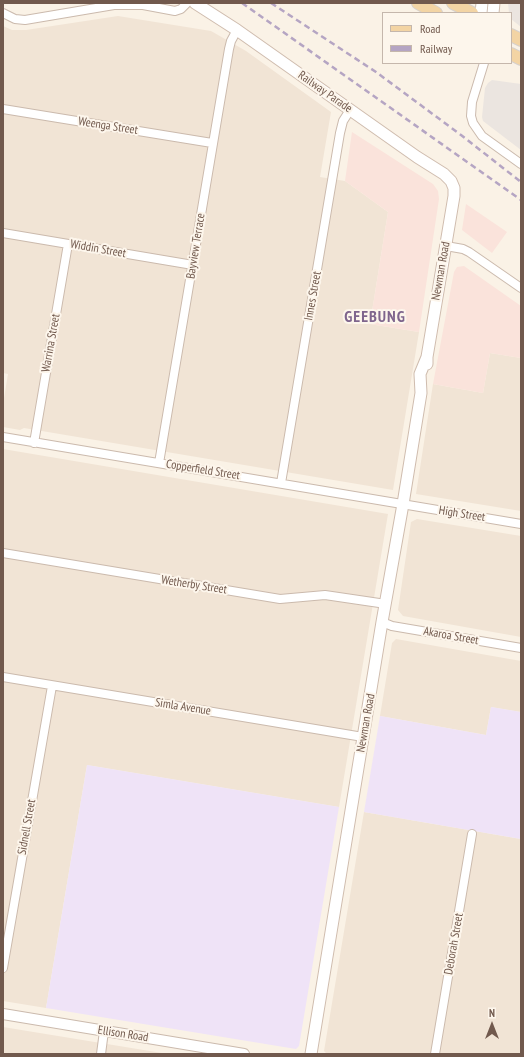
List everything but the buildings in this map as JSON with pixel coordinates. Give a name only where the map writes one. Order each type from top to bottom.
[{"type":"main road","name":"Railway Parade","points":[[196,3],[237,30],[421,161],[444,174],[453,184]]},
{"type":"main road","points":[[418,3],[434,12]]},
{"type":"main road","points":[[453,3],[470,12]]},
{"type":"main road","points":[[512,36],[521,40]]},
{"type":"main road","points":[[512,54],[521,59]]},
{"type":"main road","name":"Newman Road","points":[[311,1054],[421,393],[427,375],[427,357],[454,196],[453,184]]},
{"type":"street","points":[[3,13],[16,19],[25,20],[107,6],[144,5],[175,10],[181,9],[187,3]]},
{"type":"street","name":"Bayview Terrace","points":[[159,463],[212,143],[229,49],[231,41],[237,30]]},
{"type":"street","points":[[484,64],[472,102],[471,116],[473,123],[482,136],[521,164]]},
{"type":"street","name":"Weenga Street","points":[[3,109],[212,143]]},
{"type":"street","name":"Innes Street","points":[[281,483],[341,125],[350,110]]},
{"type":"street","name":"Widdin Street","points":[[3,233],[193,265]]},
{"type":"street","name":"Warrina Street","points":[[34,443],[68,244]]},
{"type":"street","points":[[446,246],[469,252],[521,288]]},
{"type":"street","name":"Copperfield Street","points":[[3,438],[403,504]]},
{"type":"street","name":"High Street","points":[[403,504],[521,524]]},
{"type":"street","name":"Wetherby Street","points":[[3,553],[280,599],[325,595],[386,604]]},
{"type":"street","name":"Akaroa Street","points":[[382,622],[392,626],[521,648]]},
{"type":"street","name":"Simla Avenue","points":[[3,678],[364,737]]},
{"type":"street","name":"Sidnell Street","points":[[3,968],[52,686]]},
{"type":"street","name":"Deborah Street","points":[[435,1054],[472,834]]},
{"type":"street","name":"Ellison Road","points":[[3,1014],[244,1054]]},
{"type":"street","points":[[101,1054],[104,1031]]},
{"type":"shaded area","points":[[508,3],[521,3],[521,27],[512,20],[512,12],[509,12]]},
{"type":"shaded area","points":[[118,16],[211,31],[246,51],[331,112],[320,177],[345,181],[388,212],[370,324],[419,332],[393,490],[24,428],[20,430],[3,427],[3,404],[8,374],[3,373],[3,26],[12,30],[26,30]]},
{"type":"shaded area","points":[[492,80],[521,84],[521,150],[483,121],[482,117],[485,88]]},
{"type":"shaded area","points":[[352,132],[433,184],[438,191],[439,199],[419,332],[370,324],[388,212],[345,181]]},
{"type":"shaded area","points":[[466,204],[507,232],[492,253],[462,230]]},
{"type":"shaded area","points":[[464,266],[521,306],[521,358],[490,353],[483,393],[433,384],[454,272],[457,267]]},
{"type":"shaded area","points":[[490,353],[521,358],[521,511],[416,494],[433,384],[483,393]]},
{"type":"shaded area","points":[[3,449],[388,514],[339,807],[87,765],[46,1008],[3,1001]]},
{"type":"shaded area","points":[[417,519],[521,536],[521,637],[403,616],[398,610],[411,522]]},
{"type":"shaded area","points":[[396,639],[521,661],[521,712],[491,707],[486,735],[380,716],[392,643]]},
{"type":"shaded area","points":[[491,707],[521,712],[521,839],[364,812],[380,716],[486,735]]},
{"type":"shaded area","points":[[87,765],[339,807],[299,1046],[296,1049],[46,1008]]},
{"type":"shaded area","points":[[364,812],[521,839],[521,1054],[327,1054],[324,1051]]},
{"type":"shaded area","points":[[3,1027],[168,1054],[3,1054]]},
{"type":"railway","points":[[242,3],[521,200]]},
{"type":"railway","points":[[271,3],[376,72],[521,182]]},
{"type":"district","name":"GEEBUNG","points":[[375,317]]}]
